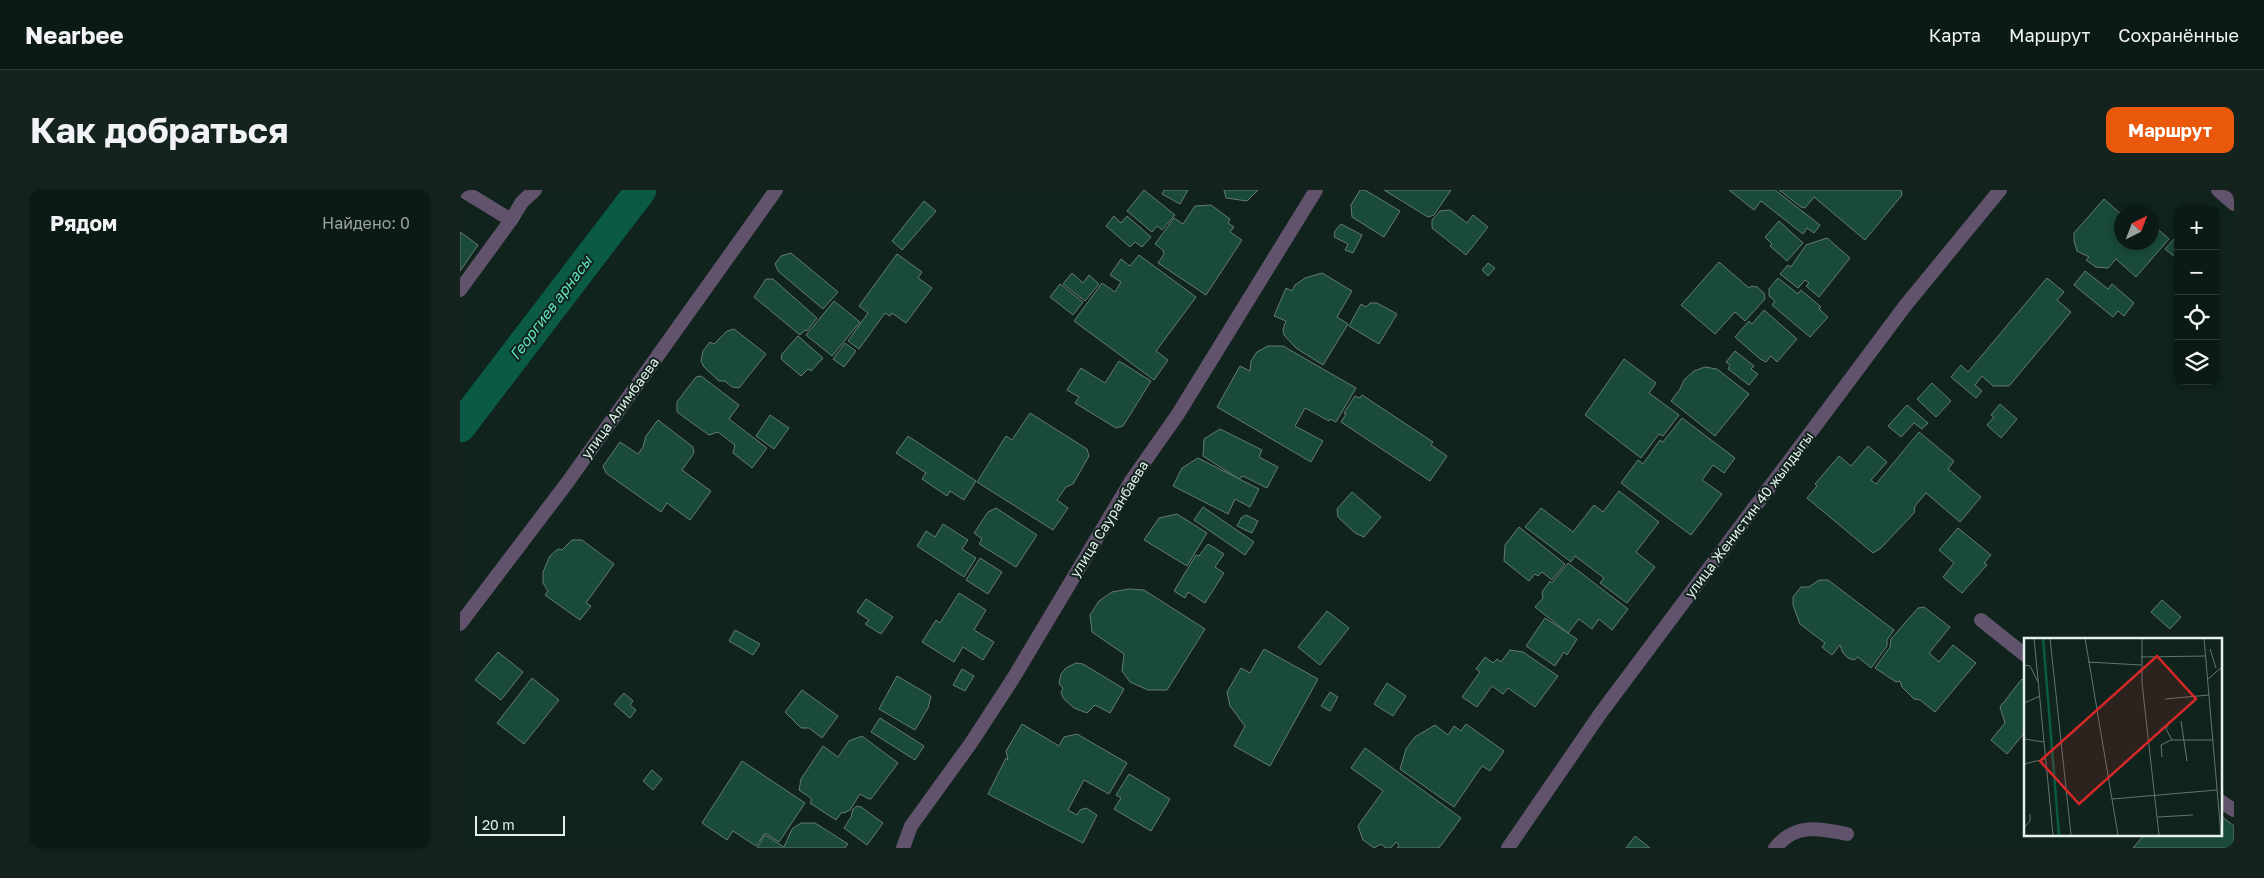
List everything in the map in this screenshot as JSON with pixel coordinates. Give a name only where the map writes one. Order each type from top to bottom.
[{"type":"street","points":[[462,190],[512,220]]},
{"type":"street","points":[[460,290],[512,220],[522,202],[535,190]]},
{"type":"street","name":"улица Алимбаева","points":[[460,624],[566,483],[776,190]]},
{"type":"street","name":"улица Сауранбаева","points":[[904,848],[911,826],[971,743],[1014,677],[1126,489],[1178,414],[1316,190]]},
{"type":"street","name":"улица Женистин 40 жылдыгы","points":[[1508,848],[1600,714],[1905,306],[2000,190]]},
{"type":"street","points":[[2218,190],[2234,204]]},
{"type":"street","points":[[1981,620],[2024,654]]},
{"type":"street","points":[[2222,802],[2234,810]]},
{"type":"street","points":[[1775,848],[1783,838],[1813,827],[1847,834]]},
{"type":"building","points":[[1144,190],[1175,215],[1162,230],[1157,226],[1152,232],[1127,211]]},
{"type":"building","points":[[1164,190],[1188,190],[1180,204],[1162,194]]},
{"type":"building","points":[[1224,190],[1258,190],[1247,201],[1226,198]]},
{"type":"building","points":[[1360,190],[1365,190],[1400,211],[1384,237],[1352,217],[1351,205]]},
{"type":"building","points":[[1384,190],[1451,190],[1434,215],[1428,217]]},
{"type":"building","points":[[1729,190],[1775,190],[1820,225],[1814,233],[1807,228],[1803,234],[1761,201],[1754,210]]},
{"type":"building","points":[[1779,190],[1901,190],[1902,195],[1865,240],[1814,197],[1805,208]]},
{"type":"building","points":[[2104,199],[2114,208],[2114,250],[2159,250],[2159,230],[2169,239],[2136,277],[2116,259],[2108,268],[2096,267],[2086,260],[2089,257],[2077,251],[2074,233]]},
{"type":"building","points":[[924,201],[936,211],[902,250],[892,241]]},
{"type":"building","points":[[1211,205],[1230,219],[1228,223],[1234,227],[1230,232],[1242,240],[1206,295],[1158,263],[1164,254],[1163,250],[1155,244],[1174,218],[1183,224],[1195,206]]},
{"type":"building","points":[[1450,210],[1467,223],[1473,215],[1488,227],[1466,255],[1432,228],[1432,220],[1440,211]]},
{"type":"building","points":[[1114,216],[1121,223],[1127,216],[1151,237],[1142,247],[1135,242],[1130,247],[1106,226]]},
{"type":"building","points":[[1779,221],[1803,243],[1787,261],[1770,246],[1772,244],[1765,237]]},
{"type":"building","points":[[1341,224],[1362,235],[1353,253],[1345,250],[1348,244],[1334,237],[1335,231]]},
{"type":"building","points":[[460,232],[478,245],[460,271]]},
{"type":"building","points":[[1827,238],[1850,258],[1819,297],[1806,286],[1809,283],[1805,280],[1798,288],[1780,274],[1788,265],[1791,267],[1806,245]]},
{"type":"building","points":[[2174,239],[2174,256],[2165,249]]},
{"type":"building","points":[[791,253],[838,292],[823,309],[778,271],[775,264],[781,256]]},
{"type":"building","points":[[897,254],[922,272],[918,278],[932,288],[906,323],[892,313],[890,316],[885,313],[859,349],[848,341],[868,313],[859,306]]},
{"type":"building","points":[[1139,255],[1196,297],[1156,351],[1168,360],[1154,380],[1074,321],[1102,283],[1115,292],[1121,282],[1110,275],[1121,259],[1130,266]]},
{"type":"building","points":[[1719,262],[1749,288],[1751,286],[1757,287],[1764,293],[1765,299],[1745,321],[1735,312],[1715,334],[1681,305]]},
{"type":"building","points":[[1488,263],[1495,268],[1488,276],[1482,270]]},
{"type":"building","points":[[2085,271],[2108,289],[2112,284],[2134,303],[2124,316],[2118,311],[2113,317],[2074,285]]},
{"type":"building","points":[[1072,273],[1083,283],[1089,275],[1099,284],[1085,301],[1063,284]]},
{"type":"building","points":[[1322,273],[1352,291],[1337,317],[1348,324],[1323,365],[1296,348],[1284,335],[1283,329],[1286,321],[1274,316],[1286,288],[1292,291],[1295,285],[1305,278]]},
{"type":"building","points":[[1778,278],[1798,294],[1801,290],[1821,307],[1819,309],[1828,317],[1810,337],[1772,305],[1775,301],[1769,296],[1769,289]]},
{"type":"building","points":[[2047,278],[2064,292],[2057,300],[2071,312],[2009,386],[1993,386],[1982,376],[1975,385],[1982,391],[1976,398],[1951,377],[1961,365],[1968,372]]},
{"type":"building","points":[[766,279],[773,279],[817,318],[807,331],[805,330],[800,335],[754,297]]},
{"type":"building","points":[[1060,284],[1083,302],[1073,315],[1050,297]]},
{"type":"building","points":[[834,301],[860,322],[832,356],[806,335]]},
{"type":"building","points":[[1370,303],[1377,303],[1397,314],[1379,344],[1349,326],[1361,304],[1366,307]]},
{"type":"building","points":[[1764,310],[1797,339],[1777,362],[1771,356],[1766,362],[1760,359],[1735,337],[1749,321],[1752,324]]},
{"type":"building","points":[[734,329],[766,354],[739,388],[732,387],[725,381],[719,381],[704,367],[701,361],[703,351],[710,342],[714,344],[727,331]]},
{"type":"building","points":[[798,336],[823,358],[811,371],[808,369],[801,376],[781,359],[782,354]]},
{"type":"building","points":[[845,343],[856,351],[844,367],[833,359]]},
{"type":"building","points":[[1268,346],[1283,346],[1356,388],[1336,422],[1330,419],[1329,421],[1305,408],[1295,426],[1323,441],[1311,462],[1217,407],[1240,366],[1250,371],[1251,361],[1257,352]]},
{"type":"building","points":[[1735,351],[1754,366],[1751,369],[1758,374],[1749,385],[1728,369],[1730,365],[1726,362]]},
{"type":"building","points":[[1624,359],[1656,383],[1649,393],[1679,415],[1663,436],[1659,434],[1641,458],[1585,415]]},
{"type":"building","points":[[1119,361],[1151,381],[1123,426],[1116,428],[1075,403],[1079,397],[1067,390],[1081,368],[1105,383]]},
{"type":"building","points":[[1705,367],[1717,369],[1749,394],[1715,436],[1671,401],[1684,380],[1694,371]]},
{"type":"building","points":[[701,376],[739,405],[729,419],[767,448],[752,468],[733,453],[735,445],[718,432],[709,435],[677,412],[677,402],[696,377]]},
{"type":"building","points":[[1932,383],[1951,401],[1936,417],[1917,399]]},
{"type":"building","points":[[1362,395],[1433,442],[1431,445],[1447,456],[1430,481],[1341,422],[1346,414],[1344,413],[1355,396],[1360,398]]},
{"type":"building","points":[[2000,404],[2017,419],[2001,438],[1987,425],[1994,417],[1991,415]]},
{"type":"building","points":[[1907,405],[1928,423],[1922,429],[1914,423],[1901,437],[1888,426]]},
{"type":"building","points":[[1030,413],[1087,449],[1089,456],[1073,484],[1066,487],[1057,500],[1068,508],[1053,530],[977,482],[1006,436],[1012,440]]},
{"type":"building","points":[[770,415],[789,428],[774,449],[756,436]]},
{"type":"building","points":[[1682,418],[1735,458],[1724,473],[1713,465],[1702,480],[1722,494],[1691,535],[1621,483],[1638,460],[1643,464],[1660,440],[1663,442]]},
{"type":"building","points":[[658,420],[693,447],[694,453],[682,470],[711,491],[690,520],[667,503],[661,512],[606,473],[603,466],[620,442],[638,454],[643,447],[646,436]]},
{"type":"building","points":[[1220,429],[1262,450],[1259,457],[1278,467],[1267,488],[1243,476],[1239,479],[1203,456],[1204,439]]},
{"type":"building","points":[[1919,432],[1954,461],[1948,469],[1981,497],[1960,522],[1926,493],[1915,506],[1914,513],[1881,548],[1873,553],[1807,498],[1817,486],[1815,484],[1839,456],[1851,466],[1868,446],[1887,462],[1871,480],[1876,484]]},
{"type":"building","points":[[908,436],[976,481],[964,500],[950,491],[947,496],[922,479],[926,473],[896,453]]},
{"type":"building","points":[[1198,458],[1259,489],[1250,507],[1235,499],[1228,514],[1173,486],[1182,468]]},
{"type":"building","points":[[1619,491],[1659,522],[1636,552],[1655,567],[1627,603],[1600,583],[1604,578],[1575,556],[1571,562],[1525,527],[1541,508],[1573,532],[1594,505],[1603,512]]},
{"type":"building","points":[[1352,492],[1381,517],[1364,537],[1355,533],[1338,517],[1337,509]]},
{"type":"building","points":[[1203,507],[1254,542],[1245,555],[1194,520]]},
{"type":"building","points":[[996,508],[1037,535],[1016,567],[979,544],[982,539],[974,533],[988,512]]},
{"type":"building","points":[[1177,514],[1207,533],[1187,566],[1144,540],[1159,518]]},
{"type":"building","points":[[1246,515],[1258,521],[1252,533],[1237,526],[1241,518]]},
{"type":"building","points":[[943,524],[968,540],[962,549],[976,558],[964,577],[917,546],[926,531],[935,537]]},
{"type":"building","points":[[1519,527],[1565,564],[1552,580],[1542,572],[1538,576],[1535,574],[1529,581],[1504,561],[1505,545]]},
{"type":"building","points":[[1958,528],[1991,555],[1984,563],[1987,565],[1962,593],[1943,577],[1954,563],[1939,550]]},
{"type":"building","points":[[572,540],[582,540],[614,564],[586,603],[591,606],[580,620],[545,595],[548,591],[543,583],[543,572],[550,556],[558,549],[562,550]]},
{"type":"building","points":[[1208,544],[1224,554],[1215,567],[1224,573],[1205,603],[1188,592],[1185,598],[1174,591],[1196,555],[1199,556]]},
{"type":"building","points":[[980,558],[1002,572],[988,594],[966,580]]},
{"type":"building","points":[[1568,563],[1628,609],[1612,630],[1599,619],[1592,629],[1579,619],[1568,633],[1535,607],[1543,598],[1542,592],[1550,581],[1552,583]]},
{"type":"building","points":[[1819,580],[1828,580],[1894,630],[1887,640],[1887,646],[1871,668],[1858,657],[1854,660],[1848,658],[1843,653],[1840,645],[1832,655],[1822,647],[1825,643],[1800,624],[1793,605],[1793,597],[1801,587],[1809,587]]},
{"type":"building","points":[[1129,589],[1144,590],[1205,629],[1167,690],[1148,690],[1130,682],[1122,671],[1124,654],[1092,632],[1090,615],[1099,601],[1112,592]]},
{"type":"building","points":[[959,593],[986,610],[974,630],[994,642],[983,660],[963,647],[954,662],[922,642],[936,620],[940,623]]},
{"type":"building","points":[[866,599],[893,617],[881,634],[865,624],[869,620],[857,612]]},
{"type":"building","points":[[2162,600],[2181,617],[2170,629],[2151,612]]},
{"type":"building","points":[[1924,607],[1950,627],[1929,653],[1939,662],[1953,645],[1976,663],[1935,712],[1920,700],[1914,699],[1902,687],[1900,681],[1896,682],[1875,668],[1890,647],[1891,639],[1918,608]]},
{"type":"building","points":[[1327,611],[1349,628],[1320,665],[1298,647]]},
{"type":"building","points":[[1545,618],[1577,639],[1567,655],[1564,652],[1555,666],[1526,646]]},
{"type":"building","points":[[735,630],[760,644],[753,655],[729,641]]},
{"type":"building","points":[[1264,649],[1318,679],[1270,766],[1234,746],[1245,726],[1230,706],[1227,692],[1241,668],[1250,673]]},
{"type":"building","points":[[1510,650],[1523,652],[1558,676],[1535,707],[1508,688],[1503,694],[1492,686],[1477,707],[1462,697],[1480,672],[1476,669],[1485,657],[1493,663],[1497,659],[1501,662]]},
{"type":"building","points":[[498,652],[523,672],[501,700],[475,680]]},
{"type":"building","points":[[1076,663],[1083,664],[1124,689],[1110,713],[1095,705],[1087,713],[1074,708],[1064,699],[1061,693],[1063,688],[1059,684],[1061,674],[1066,668]]},
{"type":"building","points":[[962,669],[974,676],[965,691],[953,685]]},
{"type":"building","points":[[897,676],[931,696],[928,708],[915,730],[879,709]]},
{"type":"building","points":[[532,678],[559,700],[524,744],[497,723]]},
{"type":"building","points":[[2022,679],[2024,681],[2024,733],[2007,754],[1991,740],[2005,723],[2000,707]]},
{"type":"building","points":[[1387,683],[1406,696],[1393,716],[1374,704]]},
{"type":"building","points":[[802,690],[838,716],[822,738],[809,728],[801,728],[785,712]]},
{"type":"building","points":[[1330,692],[1338,697],[1330,711],[1321,706]]},
{"type":"building","points":[[624,693],[633,701],[630,705],[636,710],[630,718],[614,704]]},
{"type":"building","points":[[880,718],[924,746],[915,760],[871,732]]},
{"type":"building","points":[[1022,724],[1059,746],[1064,737],[1077,734],[1127,763],[1109,794],[1084,780],[1068,810],[1077,815],[1080,810],[1086,808],[1097,815],[1083,843],[988,794],[1006,758],[1008,760],[1006,751]]},
{"type":"building","points":[[1466,724],[1504,751],[1490,771],[1482,766],[1454,807],[1400,769],[1406,749],[1415,737],[1435,725],[1448,735],[1454,726],[1461,731]]},
{"type":"building","points":[[862,736],[898,763],[871,799],[860,794],[850,810],[842,812],[836,820],[810,803],[812,799],[799,790],[801,779],[823,746],[838,757],[849,741]]},
{"type":"building","points":[[1365,748],[1461,818],[1439,848],[1397,848],[1399,845],[1396,842],[1391,848],[1386,848],[1381,844],[1374,848],[1363,840],[1358,826],[1383,791],[1351,768]]},
{"type":"building","points":[[742,761],[805,803],[779,842],[765,833],[756,846],[733,831],[727,840],[702,823]]},
{"type":"building","points":[[652,770],[662,779],[653,790],[643,781]]},
{"type":"building","points":[[1129,774],[1170,799],[1151,831],[1114,809],[1121,798],[1116,795]]},
{"type":"building","points":[[857,806],[883,823],[867,845],[844,828],[851,817],[853,809]]},
{"type":"building","points":[[2222,817],[2234,826],[2234,848],[2133,848],[2143,836],[2222,836]]},
{"type":"building","points":[[801,823],[815,823],[848,844],[845,848],[757,848],[765,835],[784,847],[792,829]]},
{"type":"building","points":[[1635,836],[1650,848],[1626,848]]},
{"type":"waterway","name":"Георгиев арнасы","points":[[460,427],[641,190]]}]
